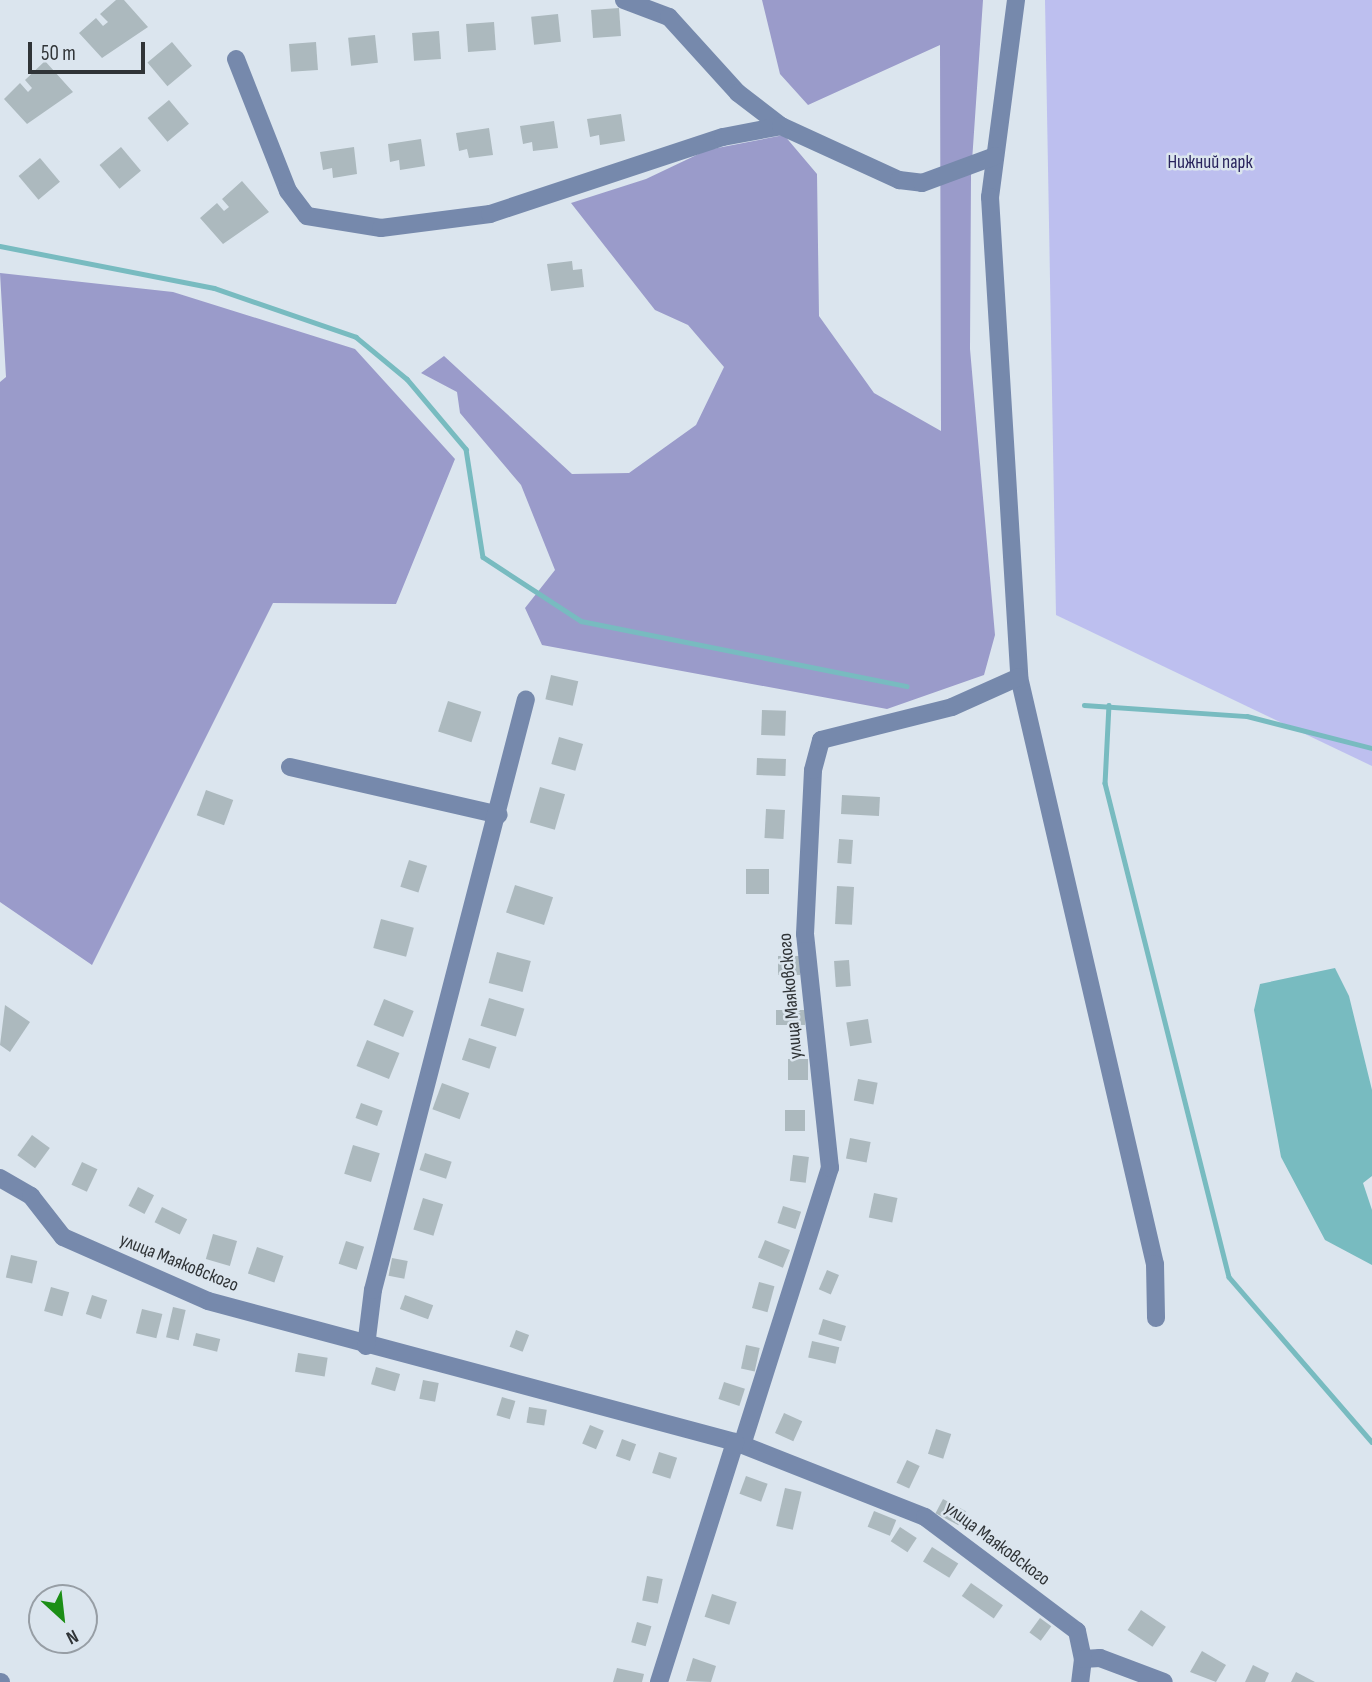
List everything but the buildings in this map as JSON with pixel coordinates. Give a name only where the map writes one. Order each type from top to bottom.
[{"type":"street","points":[[624,0],[669,17],[738,93],[781,126],[899,180],[922,183],[995,156]]},
{"type":"street","points":[[1016,0],[990,197],[1019,677],[1155,1264],[1156,1318]]},
{"type":"street","points":[[236,59],[288,191],[307,216],[381,228],[490,214],[723,137],[781,126]]},
{"type":"street","name":"улица Маяковского","points":[[659,1682],[830,1168],[805,934],[813,770],[821,740],[952,707],[1019,677]]},
{"type":"street","points":[[366,1346],[373,1290],[499,814],[526,699]]},
{"type":"street","points":[[290,767],[499,814]]},
{"type":"street","name":"улица Маяковского","points":[[0,1178],[31,1196],[63,1237],[208,1301],[366,1346],[738,1443],[925,1517],[1077,1631],[1083,1659],[1080,1682]]},
{"type":"street","points":[[1083,1659],[1100,1658],[1164,1682]]},
{"type":"green space","name":"Нижний парк","points":[[1045,0],[1372,0],[1372,766],[1056,615]]},
{"type":"shaded area","points":[[762,0],[983,0],[971,176],[970,349],[995,635],[984,675],[887,709],[542,645],[525,608],[555,570],[521,485],[460,413],[457,392],[421,373],[444,356],[572,474],[629,473],[696,425],[724,367],[688,325],[655,310],[571,203],[646,179],[707,150],[784,135],[817,174],[819,316],[874,393],[941,431],[940,45],[808,105],[780,74]]},
{"type":"shaded area","points":[[0,273],[173,292],[355,349],[455,459],[396,604],[273,603],[92,965],[0,902],[0,382],[6,377]]},
{"type":"shaded area","points":[[1335,968],[1349,996],[1372,1090],[1372,1176],[1363,1183],[1372,1210],[1372,1265],[1325,1240],[1281,1157],[1254,1010],[1260,984]]},
{"type":"waterway","points":[[0,246],[214,288],[356,337],[407,379],[466,449],[483,557],[581,621],[907,686]]},
{"type":"waterway","points":[[1084,705],[1247,716],[1372,748]]},
{"type":"waterway","points":[[1109,705],[1105,783],[1229,1277],[1372,1442]]}]
